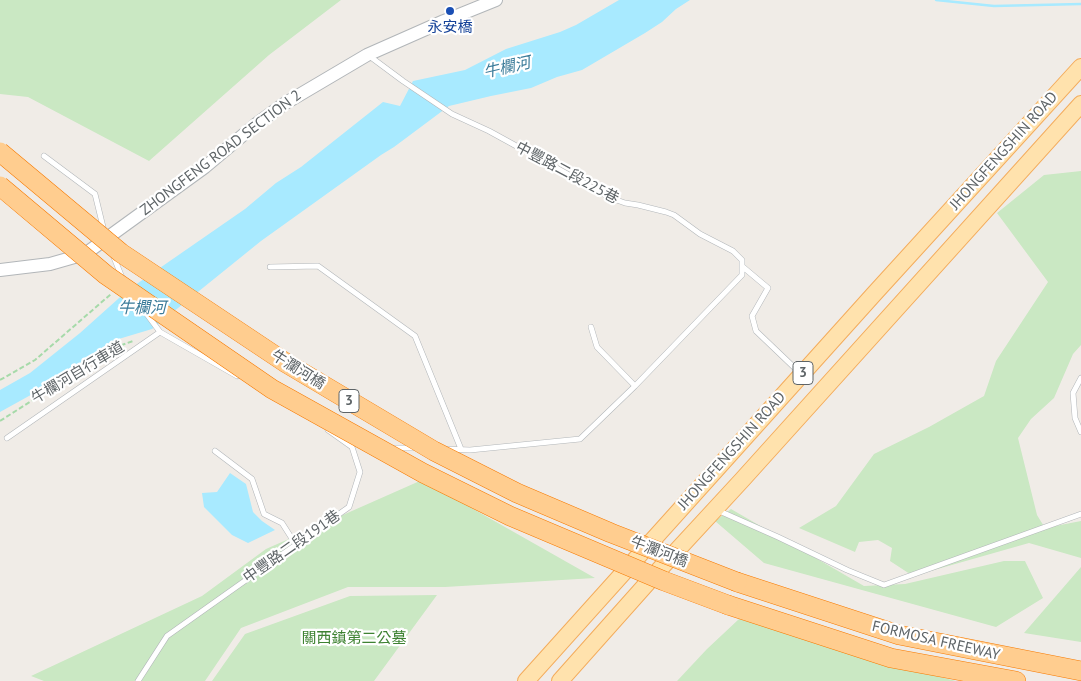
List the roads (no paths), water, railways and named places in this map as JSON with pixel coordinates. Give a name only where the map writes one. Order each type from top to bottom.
[{"type":"highway","name":"牛瀾河橋","points":[[0,152],[121,253],[286,363],[434,451],[517,493],[611,533],[737,582]]},
{"type":"highway","name":"牛瀾河橋","points":[[0,186],[106,275],[272,389],[423,473],[510,516],[664,581],[728,605]]},
{"type":"highway","name":"FORMOSA FREEWAY","points":[[737,582],[899,636],[1081,671]]},
{"type":"highway","name":"FORMOSA FREEWAY","points":[[728,605],[891,658],[1016,681]]},
{"type":"highway","points":[[1003,657],[1081,666]]},
{"type":"main road","name":"JHONGFENGSHIN ROAD","points":[[526,681],[1081,67]]},
{"type":"main road","name":"JHONGFENGSHIN ROAD","points":[[560,681],[1081,104]]},
{"type":"main road","points":[[640,553],[664,564]]},
{"type":"street","name":"ZHONGFENG ROAD SECTION 2","points":[[0,270],[50,264],[85,254],[205,167],[255,125],[284,104],[367,55],[496,0]]},
{"type":"lane","name":"中豐路二段225巷","points":[[367,55],[452,114],[611,198],[674,215],[700,234],[738,255],[742,260],[743,267],[768,288],[752,316],[756,331],[801,375]]},
{"type":"lane","points":[[44,156],[96,194],[106,239],[125,283],[160,332],[244,380]]},
{"type":"lane","points":[[270,267],[318,266],[415,336],[461,449]]},
{"type":"lane","points":[[320,425],[352,447],[470,450],[580,439],[635,386],[742,275],[743,267]]},
{"type":"lane","points":[[591,327],[597,347],[635,386]]},
{"type":"lane","points":[[7,438],[160,332]]},
{"type":"lane","points":[[1081,378],[1073,393],[1075,418],[1081,432]]},
{"type":"lane","points":[[270,394],[295,409]]},
{"type":"lane","name":"中豐路二段191巷","points":[[138,681],[167,636],[349,507],[360,472],[352,447]]},
{"type":"lane","points":[[215,451],[252,479],[264,514],[282,523],[296,545]]},
{"type":"lane","points":[[715,509],[847,570],[884,584],[1081,514]]},
{"type":"water","name":"牛欄河","points":[[619,0],[690,0],[676,9],[662,22],[582,70],[557,77],[531,88],[449,106],[261,241],[152,329],[112,341],[47,386],[0,412],[0,390],[30,373],[80,333],[128,290],[245,209],[276,183],[301,167],[383,102],[400,106],[413,81],[465,70],[506,49],[576,25]]},
{"type":"water","points":[[230,473],[246,484],[253,512],[275,530],[248,543],[232,535],[204,507],[202,493],[217,492]]},
{"type":"waterway","name":"牛欄河","points":[[936,0],[994,6],[1081,4]]},
{"type":"place","name":"永安橋","points":[[450,11]]},
{"type":"park label","name":"關西鎮第二公墓","points":[[354,639]]}]
